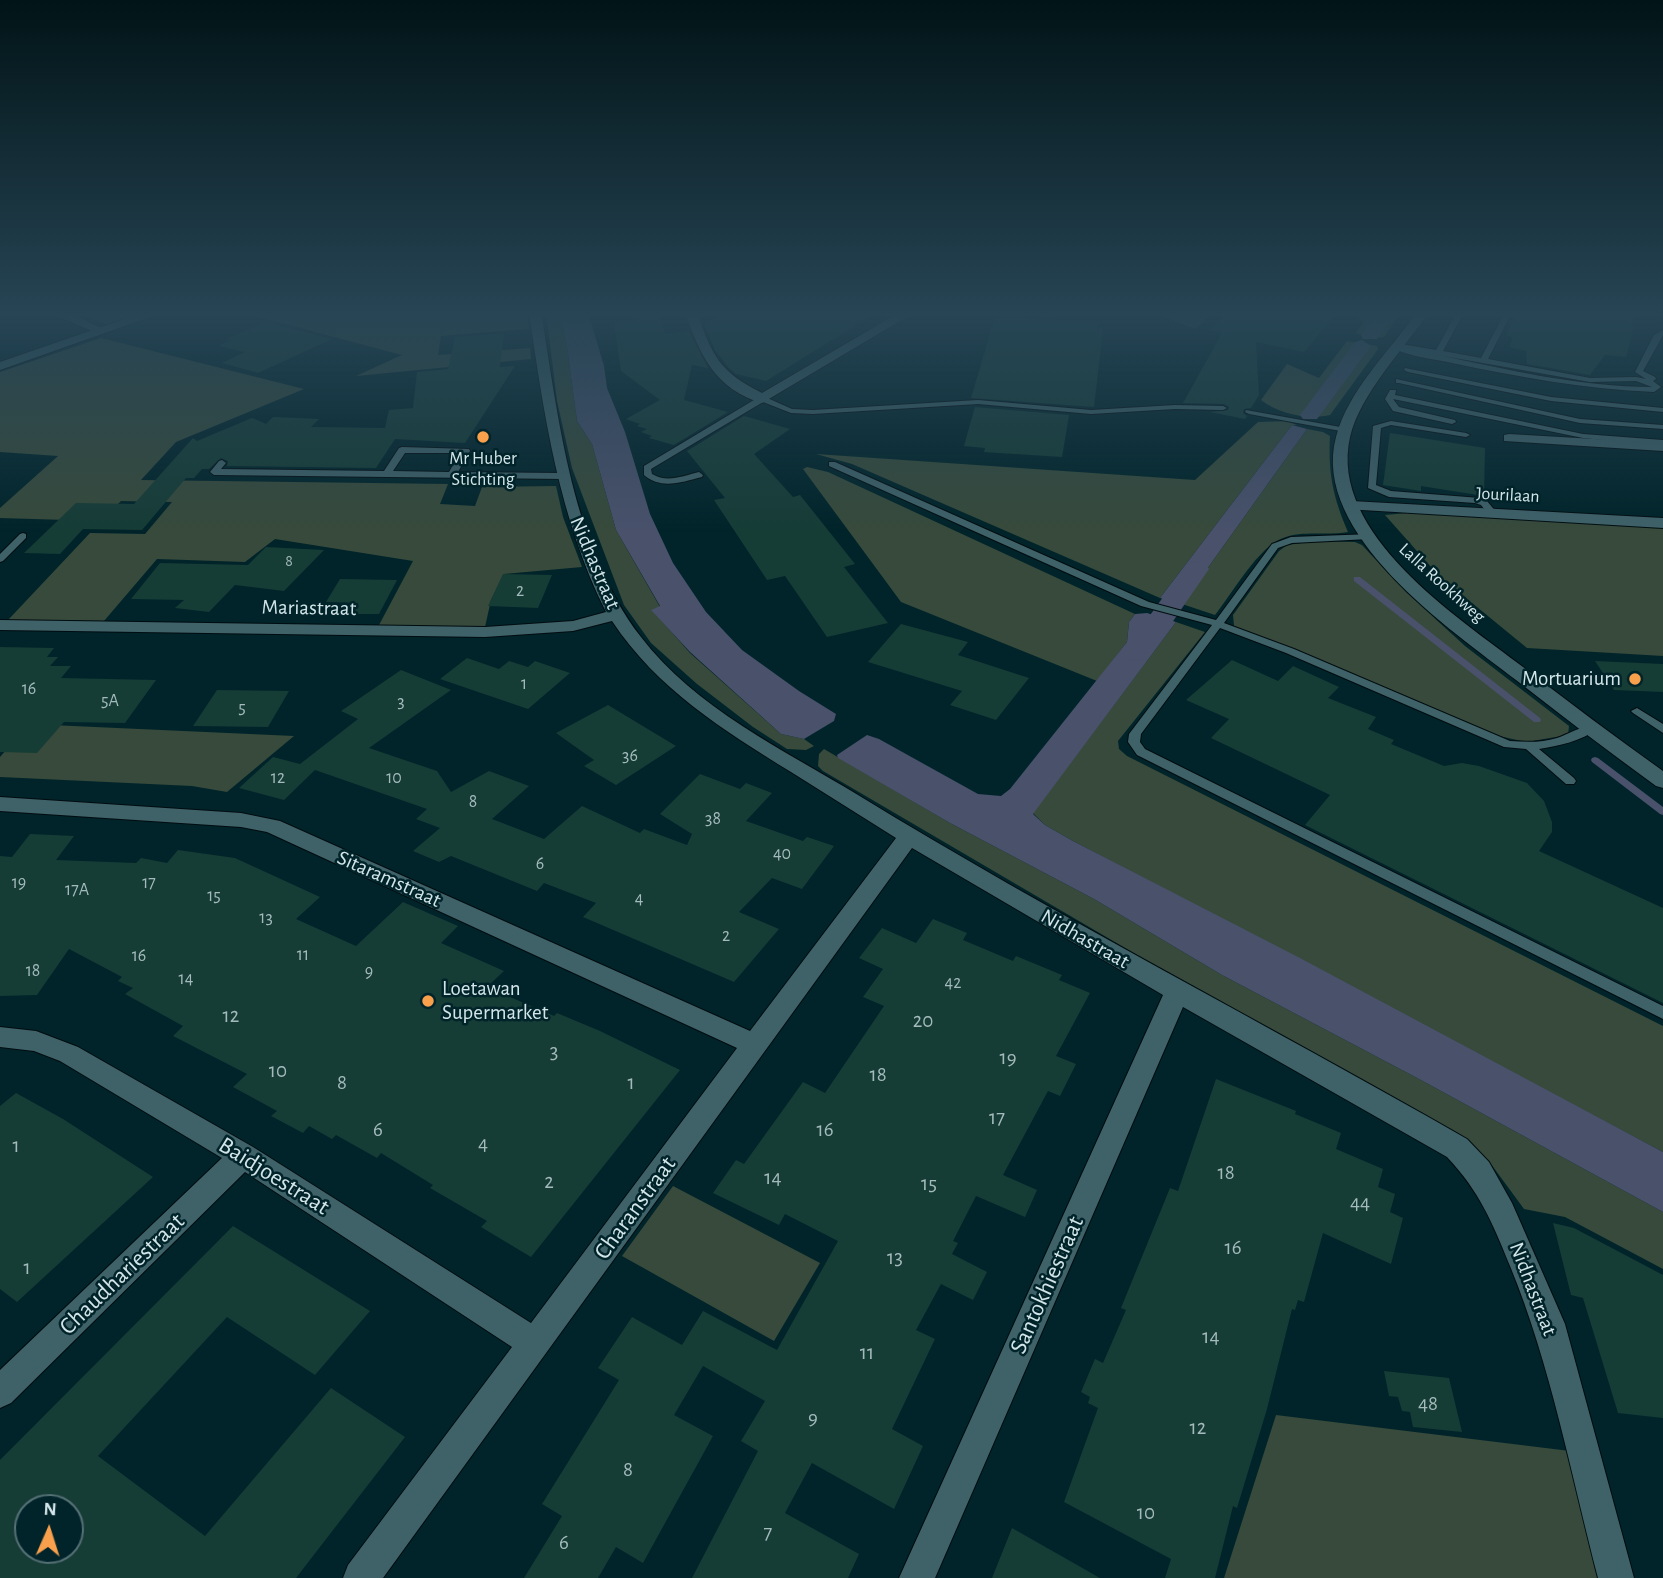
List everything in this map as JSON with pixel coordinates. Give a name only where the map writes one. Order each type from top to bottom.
[{"type":"street","name":"Nidhastraat","points":[[547,386],[573,517],[616,615],[648,658],[685,691],[731,724],[908,836],[1177,992],[1423,1128],[1457,1148],[1479,1171],[1502,1212],[1549,1324],[1616,1578]]},
{"type":"street","points":[[735,386],[762,399],[785,386]]},
{"type":"street","name":"Lalla Rookhweg","points":[[1372,386],[1352,414],[1346,430],[1340,464],[1352,506],[1368,536],[1392,566],[1445,616],[1663,781]]},
{"type":"street","points":[[1509,438],[1663,445]]},
{"type":"street","name":"Jourilaan","points":[[1352,506],[1663,523]]},
{"type":"street","name":"Mariastraat","points":[[0,625],[485,632],[572,625],[616,615]]},
{"type":"street","name":"Sitaramstraat","points":[[0,804],[240,820],[272,826],[755,1045]]},
{"type":"street","name":"Charanstraat","points":[[361,1578],[908,836]]},
{"type":"street","name":"Santokhiestraat","points":[[917,1578],[1177,992]]},
{"type":"street","name":"Baidjoestraat","points":[[0,1037],[36,1041],[69,1054],[243,1156],[535,1344]]},
{"type":"street","name":"Chaudhariestraat","points":[[0,1392],[243,1156]]},
{"type":"lane","points":[[1397,386],[1390,402],[1396,409],[1452,422]]},
{"type":"lane","points":[[1420,386],[1580,421],[1663,427]]},
{"type":"lane","points":[[1485,386],[1551,399],[1663,410]]},
{"type":"lane","points":[[1560,386],[1663,395]]},
{"type":"lane","points":[[1586,386],[1654,390],[1657,387],[1655,386]]},
{"type":"lane","points":[[1391,396],[1583,436],[1663,445]]},
{"type":"lane","points":[[699,475],[676,481],[654,480],[648,475],[647,468],[762,399],[791,411],[813,412],[978,402],[1091,412],[1175,407],[1223,408]]},
{"type":"lane","points":[[1249,412],[1346,430]]},
{"type":"lane","points":[[1465,435],[1391,423],[1377,426],[1371,486],[1389,494],[1477,500],[1484,503],[1492,513]]},
{"type":"lane","points":[[386,475],[402,450],[466,451],[451,476]]},
{"type":"lane","points":[[222,463],[214,472],[564,477]]},
{"type":"lane","points":[[832,464],[1145,604],[1218,624],[1508,744],[1530,747],[1552,745],[1591,729]]},
{"type":"lane","points":[[0,559],[23,536]]},
{"type":"lane","points":[[1368,536],[1290,540],[1275,546],[1135,734],[1134,742],[1141,752],[1663,1013]]},
{"type":"lane","points":[[1637,710],[1663,729]]},
{"type":"lane","points":[[1530,747],[1570,781]]},
{"type":"green space","points":[[0,386],[291,386],[304,389],[176,442],[141,480],[448,484],[440,504],[475,506],[482,487],[556,486],[563,517],[582,567],[504,574],[491,600],[485,627],[379,625],[413,561],[275,539],[245,562],[157,559],[104,621],[8,620],[90,533],[145,534],[172,502],[121,501],[101,521],[0,518],[0,508],[58,456],[0,452]]},
{"type":"green space","points":[[555,386],[572,386],[577,421],[592,444],[616,530],[660,607],[652,610],[690,653],[781,734],[804,739],[814,746],[806,750],[787,749],[697,684],[651,643],[624,605],[572,468]]},
{"type":"green space","points":[[1271,386],[1351,386],[1330,415],[1294,415],[1261,400]]},
{"type":"green space","points":[[1287,421],[1297,425],[1292,425],[1160,598],[852,464],[816,454],[1195,480],[1258,422]]},
{"type":"green space","points":[[1307,429],[1330,436],[1333,485],[1348,532],[1299,534],[1274,543],[1255,561],[1215,615],[1182,604]]},
{"type":"green space","points":[[807,467],[828,472],[1135,614],[1129,622],[1127,642],[1097,681],[901,602],[803,469]]},
{"type":"green space","points":[[1407,513],[1663,526],[1663,656],[1527,648],[1439,576],[1385,515]]},
{"type":"green space","points":[[1316,541],[1355,542],[1362,545],[1406,592],[1465,646],[1569,726],[1568,735],[1526,742],[1499,736],[1234,626],[1233,615],[1279,551],[1287,545]]},
{"type":"green space","points":[[1176,622],[1205,632],[1118,741],[1119,749],[1127,756],[1663,1026],[1663,1152],[1073,841],[1045,825],[1033,813]]},
{"type":"green space","points":[[29,724],[294,736],[227,792],[192,786],[0,777],[0,757]]},
{"type":"green space","points":[[824,749],[950,823],[1094,899],[1222,975],[1663,1212],[1663,1269],[1565,1217],[1524,1209],[1488,1160],[1463,1137],[1137,955],[823,771],[818,766],[819,754]]},
{"type":"green space","points":[[673,1186],[820,1263],[774,1341],[622,1256]]},
{"type":"green space","points":[[1276,1415],[1570,1451],[1602,1578],[1224,1578]]},
{"type":"water","points":[[572,386],[607,386],[625,432],[650,514],[673,563],[706,612],[742,650],[836,714],[834,721],[804,739],[781,734],[690,652],[651,610],[660,606],[616,530],[592,444],[577,421]]},
{"type":"water","points":[[1292,425],[1307,429],[1182,604],[1160,598]]},
{"type":"water","points":[[1147,613],[1176,622],[1033,814],[1045,825],[1073,841],[1300,958],[1663,1152],[1663,1212],[1222,975],[1094,899],[950,823],[838,758],[837,755],[867,735],[879,739],[978,794],[1001,796],[1010,789],[1127,642],[1129,622],[1135,614]]},
{"type":"building","points":[[415,386],[502,386],[465,443],[395,439],[376,468],[227,466],[228,461],[221,458],[209,469],[202,469],[194,478],[186,478],[142,530],[83,529],[60,554],[24,553],[76,503],[134,504],[193,438],[197,441],[252,418],[266,424],[273,417],[319,419],[311,427],[385,428],[389,410],[413,408]]},
{"type":"building","points":[[641,386],[687,386],[684,400],[728,412],[674,445],[649,438],[652,436],[641,432],[647,429],[626,419],[660,400]]},
{"type":"building","points":[[975,386],[1096,386],[1094,407],[971,398]]},
{"type":"building","points":[[1193,386],[1258,386],[1259,395],[1251,408],[1244,409],[1243,413],[1247,416],[1245,419],[1210,412],[1228,410],[1229,407],[1224,404],[1183,403]]},
{"type":"building","points":[[975,407],[1069,415],[1062,457],[984,452],[985,448],[964,446]]},
{"type":"building","points":[[744,416],[790,429],[754,454],[793,497],[800,495],[855,564],[844,567],[888,623],[827,637],[785,576],[767,580],[714,500],[725,498],[687,451]]},
{"type":"building","points":[[1390,433],[1485,448],[1484,496],[1421,486],[1421,491],[1383,485]]},
{"type":"building","points":[[266,547],[324,550],[284,591],[235,585],[209,612],[175,608],[184,600],[131,599],[160,563],[248,565]]},
{"type":"building","points":[[503,574],[552,575],[538,608],[488,606]]},
{"type":"building","points":[[340,579],[397,580],[379,614],[353,614],[358,603],[326,602]]},
{"type":"building","points":[[901,624],[968,642],[958,655],[1029,678],[996,720],[950,705],[962,691],[868,662]]},
{"type":"building","points":[[0,647],[54,648],[47,657],[58,657],[50,666],[71,666],[61,678],[156,680],[125,723],[64,722],[37,753],[0,752]]},
{"type":"building","points":[[467,658],[499,669],[509,661],[528,667],[535,661],[570,673],[528,709],[440,679]]},
{"type":"building","points":[[1232,660],[1278,681],[1293,666],[1339,687],[1328,698],[1376,717],[1368,729],[1394,740],[1391,744],[1444,766],[1462,763],[1479,766],[1527,783],[1544,801],[1552,822],[1552,832],[1539,851],[1663,908],[1663,1003],[1305,825],[1330,795],[1211,738],[1229,719],[1186,700]]},
{"type":"building","name":"Mortuarium","points":[[1595,661],[1663,664],[1663,692],[1614,690]]},
{"type":"building","points":[[401,670],[451,690],[369,748],[437,771],[451,792],[489,771],[529,786],[492,819],[544,839],[582,806],[640,833],[644,829],[687,845],[692,834],[660,814],[700,774],[740,789],[746,783],[772,793],[746,821],[803,841],[807,837],[834,846],[802,889],[772,878],[739,912],[779,929],[734,982],[583,917],[596,903],[544,883],[537,891],[451,856],[439,862],[413,851],[440,828],[416,819],[427,809],[315,770],[284,800],[239,788],[273,757],[300,764],[358,719],[341,711]]},
{"type":"building","points":[[217,690],[289,691],[268,727],[193,726]]},
{"type":"building","points":[[608,705],[676,746],[616,785],[584,766],[594,760],[556,733]]},
{"type":"building","points":[[30,834],[74,836],[56,860],[136,863],[141,858],[167,863],[178,850],[235,858],[320,897],[296,919],[356,946],[403,902],[458,926],[441,943],[504,971],[487,987],[554,1016],[557,1013],[600,1031],[680,1070],[531,1257],[481,1227],[487,1221],[430,1188],[433,1185],[381,1153],[377,1158],[336,1135],[332,1139],[309,1126],[303,1133],[271,1116],[277,1111],[233,1087],[247,1074],[173,1036],[183,1026],[125,994],[133,988],[118,981],[122,977],[69,949],[37,995],[0,996],[0,856],[12,857]]},
{"type":"building","points":[[933,919],[967,933],[963,940],[1013,961],[1016,956],[1062,975],[1059,980],[1090,993],[1056,1056],[1076,1064],[1060,1096],[1048,1091],[1003,1175],[1037,1190],[1025,1217],[976,1196],[953,1241],[958,1243],[952,1254],[987,1272],[973,1300],[941,1284],[916,1330],[935,1339],[892,1429],[923,1446],[894,1509],[812,1463],[785,1513],[859,1554],[848,1578],[692,1578],[758,1451],[741,1441],[765,1401],[703,1366],[674,1415],[713,1436],[643,1563],[616,1547],[598,1578],[524,1578],[562,1516],[542,1504],[619,1380],[598,1368],[632,1317],[682,1345],[703,1311],[777,1350],[838,1241],[785,1214],[779,1225],[713,1193],[736,1160],[744,1164],[803,1082],[825,1093],[884,1006],[863,997],[883,969],[859,958],[882,928],[916,943]]},
{"type":"building","points":[[1216,1079],[1296,1111],[1295,1114],[1341,1133],[1336,1149],[1383,1169],[1378,1187],[1395,1194],[1390,1212],[1403,1218],[1391,1264],[1323,1233],[1304,1302],[1298,1300],[1295,1310],[1292,1309],[1267,1409],[1237,1508],[1233,1506],[1215,1578],[1165,1578],[1171,1559],[1064,1502],[1098,1408],[1088,1403],[1090,1397],[1081,1392],[1095,1359],[1103,1363],[1126,1310],[1121,1308],[1170,1188],[1178,1191]]},
{"type":"building","points":[[16,1093],[63,1119],[153,1177],[17,1302],[0,1289],[0,1106]]},
{"type":"building","points":[[1553,1223],[1574,1228],[1663,1275],[1663,1418],[1618,1413],[1583,1298],[1571,1295]]},
{"type":"building","points":[[233,1226],[370,1311],[315,1375],[227,1317],[98,1456],[205,1536],[331,1388],[405,1437],[296,1578],[0,1578],[0,1460]]},
{"type":"building","points":[[1384,1371],[1449,1378],[1462,1432],[1413,1427],[1410,1412],[1402,1411],[1398,1397],[1389,1396]]},
{"type":"building","points":[[1012,1528],[1100,1578],[992,1578]]},
{"type":"waterway","points":[[1310,415],[1332,386]]},
{"type":"waterway","points":[[1137,653],[1196,569]]},
{"type":"waterway","points":[[1357,579],[1537,720]]},
{"type":"waterway","points":[[1595,760],[1663,812]]},
{"type":"place","name":"Mr Huber Stichting","points":[[483,437]]},
{"type":"place","name":"Mortuarium","points":[[1635,679]]},
{"type":"place","name":"Loetawan Supermarket","points":[[428,1001]]}]
